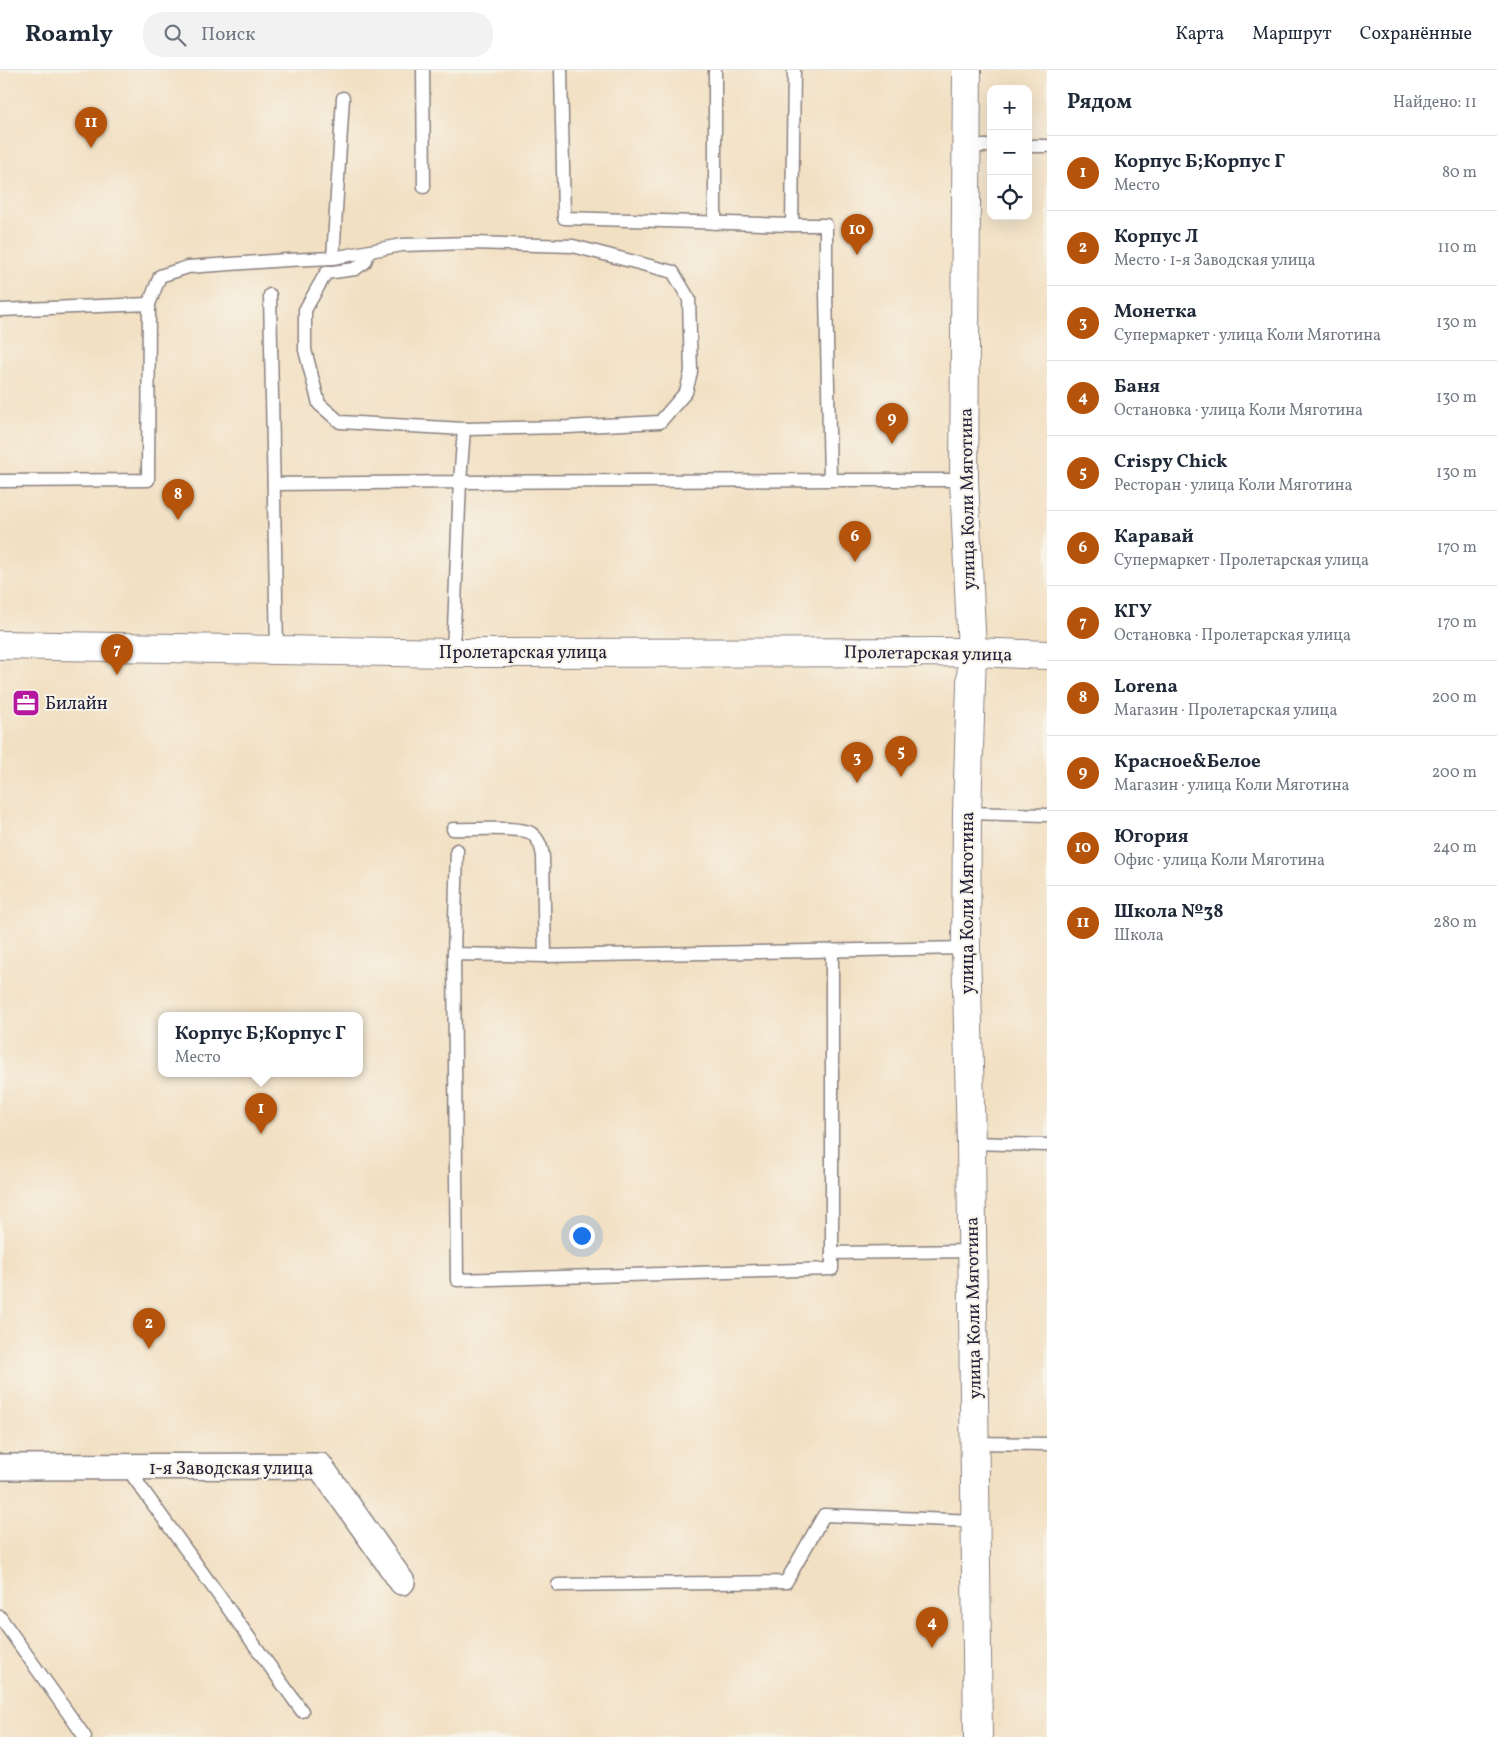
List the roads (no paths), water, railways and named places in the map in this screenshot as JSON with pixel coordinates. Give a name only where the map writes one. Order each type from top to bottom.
[{"type":"main road","name":"улица Коли Мяготина","points":[[967,70],[978,146],[964,480],[972,652],[967,812],[966,948],[971,1143],[978,1737]]},
{"type":"main road","name":"Пролетарская улица","points":[[0,644],[453,653],[972,652],[1047,655]]},
{"type":"street","name":"1-я Заводская улица","points":[[0,1467],[320,1466],[402,1582]]},
{"type":"lane","points":[[423,70],[424,187]]},
{"type":"lane","points":[[561,70],[564,218],[826,225],[830,480]]},
{"type":"lane","points":[[715,70],[715,223]]},
{"type":"lane","points":[[792,225],[794,70]]},
{"type":"lane","points":[[332,258],[343,98]]},
{"type":"lane","points":[[1032,146],[1047,146]]},
{"type":"lane","points":[[0,481],[148,480],[149,304],[160,276],[188,267],[332,258],[369,251],[402,245],[412,244],[471,243],[573,246],[673,272],[689,299],[691,372],[686,392],[660,422],[568,427],[464,429],[340,422],[319,404],[305,350],[305,310],[326,273],[355,269],[365,262],[369,251]]},
{"type":"lane","points":[[270,295],[277,650]]},
{"type":"lane","points":[[0,310],[149,304]]},
{"type":"lane","points":[[453,653],[464,429]]},
{"type":"lane","points":[[274,484],[964,480]]},
{"type":"lane","points":[[967,812],[1047,815]]},
{"type":"lane","points":[[453,829],[525,830],[538,839],[542,847],[543,856],[544,956]]},
{"type":"lane","points":[[457,850],[454,954],[457,1280],[832,1269],[832,950]]},
{"type":"lane","points":[[454,954],[544,956],[966,948]]},
{"type":"lane","points":[[971,1143],[1047,1145]]},
{"type":"lane","points":[[832,1253],[972,1251]]},
{"type":"lane","points":[[975,1443],[1047,1444]]},
{"type":"lane","points":[[127,1468],[302,1711]]},
{"type":"lane","points":[[558,1586],[786,1582],[824,1516],[976,1522]]},
{"type":"lane","points":[[0,1617],[85,1737]]},
{"type":"place","name":"Школа №38","points":[[91,148]]},
{"type":"place","name":"Югория","points":[[857,255]]},
{"type":"place","name":"Красное&Белое","points":[[892,444]]},
{"type":"place","name":"Lorena","points":[[178,520]]},
{"type":"place","name":"Каравай","points":[[855,562]]},
{"type":"place","name":"КГУ","points":[[117,675]]},
{"type":"place","name":"Билайн","points":[[26,703]]},
{"type":"place","name":"Crispy Chick","points":[[901,777]]},
{"type":"place","name":"Монетка","points":[[857,783]]},
{"type":"place","name":"Корпус Б;Корпус Г","points":[[261,1134]]},
{"type":"place","name":"Корпус Л","points":[[149,1349]]},
{"type":"place","name":"Баня","points":[[932,1648]]}]
